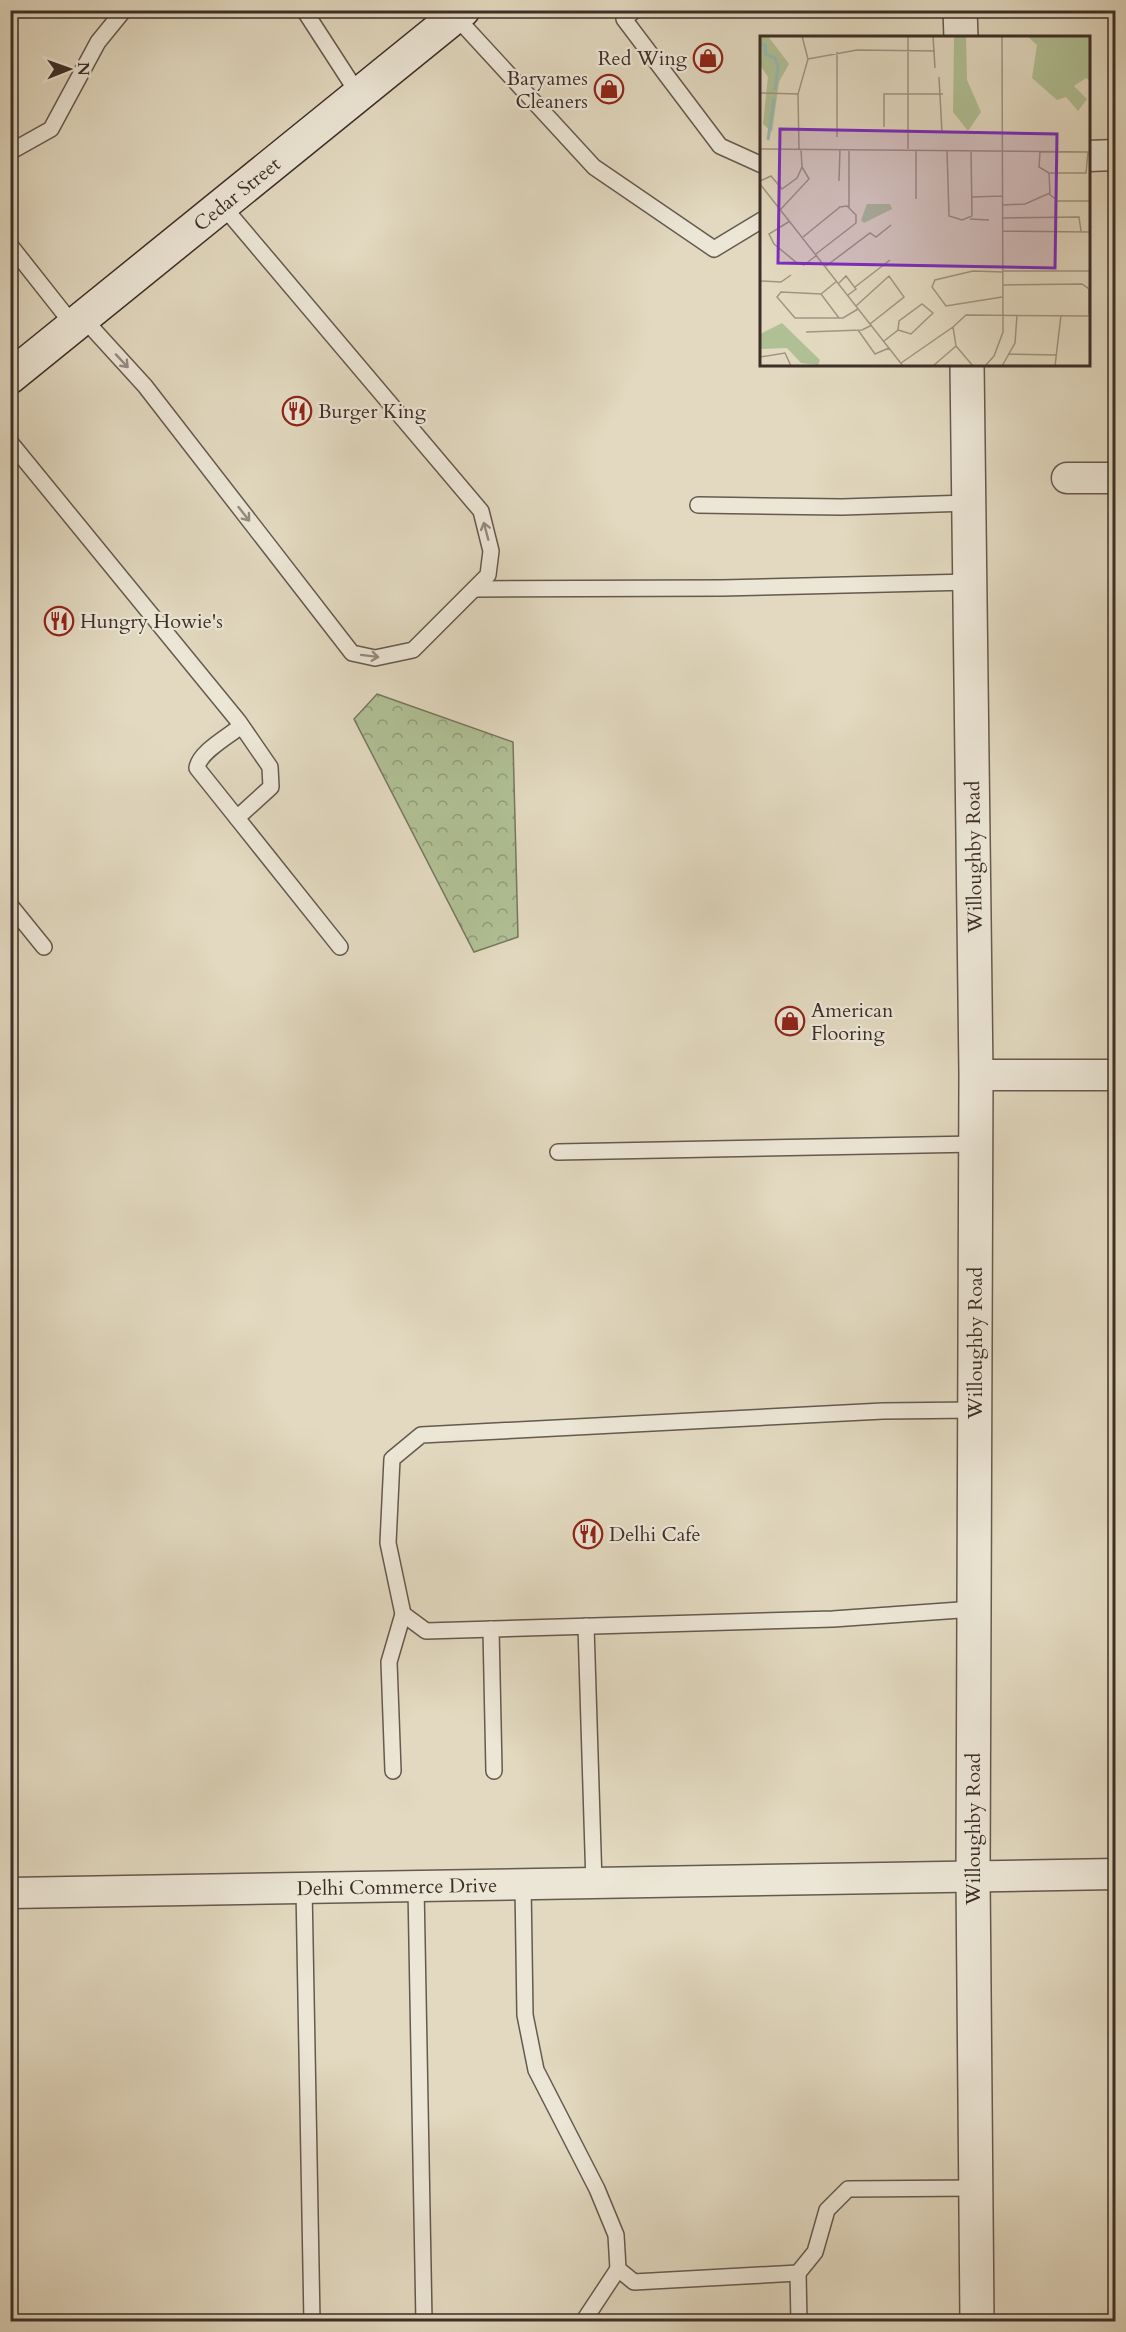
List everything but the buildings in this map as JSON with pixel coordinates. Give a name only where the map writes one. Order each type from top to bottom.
[{"type":"street","points":[[960,10],[961,36]]},
{"type":"street","name":"Cedar Street","points":[[10,377],[460,14]]},
{"type":"street","points":[[1090,156],[1116,155]]},
{"type":"street","name":"Willoughby Road","points":[[967,366],[976,1075],[973,1877],[977,2322]]},
{"type":"street","points":[[1067,478],[1116,477]]},
{"type":"street","points":[[976,1075],[1116,1075]]},
{"type":"street","name":"Delhi Commerce Drive","points":[[10,1893],[1116,1874]]},
{"type":"lane","points":[[10,152],[51,129],[98,42],[124,10]]},
{"type":"lane","points":[[303,10],[359,95]]},
{"type":"lane","points":[[626,13],[720,146],[760,164]]},
{"type":"lane","points":[[460,14],[594,167],[714,249],[760,221]]},
{"type":"lane","points":[[10,245],[78,322],[145,386],[352,653],[375,658],[413,650],[488,575],[491,551],[481,511],[222,206]]},
{"type":"lane","points":[[10,442],[241,726],[270,767],[271,787],[237,818]]},
{"type":"lane","points":[[698,505],[842,507],[969,504]]},
{"type":"lane","points":[[475,589],[722,588],[970,582]]},
{"type":"lane","points":[[241,726],[207,753],[198,763],[197,768],[340,947]]},
{"type":"lane","points":[[10,905],[44,946]]},
{"type":"lane","points":[[558,1152],[976,1144]]},
{"type":"lane","points":[[393,1771],[388,1662],[403,1614],[388,1544],[392,1459],[421,1435],[883,1411],[975,1410]]},
{"type":"lane","points":[[403,1614],[426,1631],[833,1619],[974,1609]]},
{"type":"lane","points":[[586,1626],[594,1884]]},
{"type":"lane","points":[[490,1629],[494,1771]]},
{"type":"lane","points":[[523,1885],[525,2015],[536,2070],[597,2189],[616,2235],[618,2269],[583,2322]]},
{"type":"lane","points":[[416,1887],[424,2322]]},
{"type":"lane","points":[[304,1888],[312,2322]]},
{"type":"lane","points":[[799,2322],[798,2273],[815,2252],[827,2210],[848,2188],[975,2188]]},
{"type":"lane","points":[[618,2269],[634,2282],[798,2273]]},
{"type":"green space","points":[[377,694],[513,742],[518,937],[474,952],[354,719]]},
{"type":"place","name":"Red Wing","points":[[708,58]]},
{"type":"place","name":"Baryames Cleaners","points":[[609,89]]},
{"type":"place","name":"Burger King","points":[[297,411]]},
{"type":"place","name":"Hungry Howie's","points":[[59,621]]},
{"type":"place","name":"American Flooring","points":[[790,1021]]},
{"type":"place","name":"Delhi Cafe","points":[[588,1534]]}]
